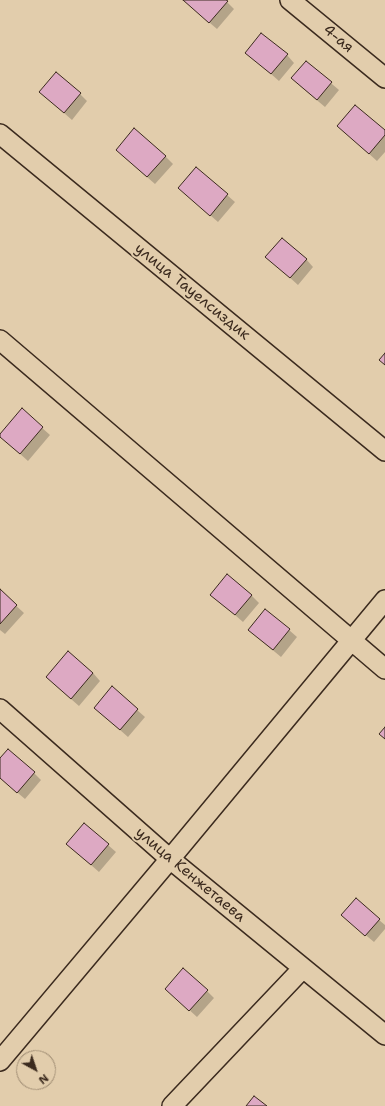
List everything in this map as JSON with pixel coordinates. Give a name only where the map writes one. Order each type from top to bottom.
[{"type":"street","name":"4-ая","points":[[290,0],[385,78]]},
{"type":"street","name":"улица Тауелсиздик","points":[[0,134],[385,451]]},
{"type":"street","points":[[0,340],[385,669]]},
{"type":"street","points":[[0,1061],[385,600]]},
{"type":"street","name":"улица Кенжетаева","points":[[0,709],[170,859],[385,1035]]},
{"type":"street","points":[[172,1106],[303,968]]},
{"type":"building","points":[[183,0],[226,0],[228,1],[209,23]]},
{"type":"building","points":[[261,33],[288,54],[271,74],[245,53]]},
{"type":"building","points":[[306,61],[332,82],[317,100],[291,78]]},
{"type":"building","points":[[56,72],[81,93],[64,113],[39,92]]},
{"type":"building","points":[[355,105],[385,130],[385,135],[369,154],[337,126]]},
{"type":"building","points":[[134,128],[166,156],[147,177],[116,150]]},
{"type":"building","points":[[196,167],[228,194],[210,216],[178,188]]},
{"type":"building","points":[[282,238],[307,259],[290,278],[265,257]]},
{"type":"building","points":[[385,353],[385,365],[379,360]]},
{"type":"building","points":[[22,408],[43,427],[20,454],[0,437],[0,434]]},
{"type":"building","points":[[227,574],[252,595],[235,615],[210,595]]},
{"type":"building","points":[[0,589],[17,605],[0,624]]},
{"type":"building","points":[[265,609],[290,629],[273,650],[248,630]]},
{"type":"building","points":[[68,651],[93,673],[71,699],[46,677]]},
{"type":"building","points":[[112,686],[138,709],[120,730],[94,708]]},
{"type":"building","points":[[385,727],[385,739],[379,734]]},
{"type":"building","points":[[8,749],[35,772],[17,793],[0,778],[0,758]]},
{"type":"building","points":[[84,823],[109,844],[91,865],[66,844]]},
{"type":"building","points":[[356,898],[380,919],[365,936],[341,915]]},
{"type":"building","points":[[183,968],[208,990],[189,1011],[165,989]]},
{"type":"building","points":[[254,1096],[267,1106],[246,1106]]}]
